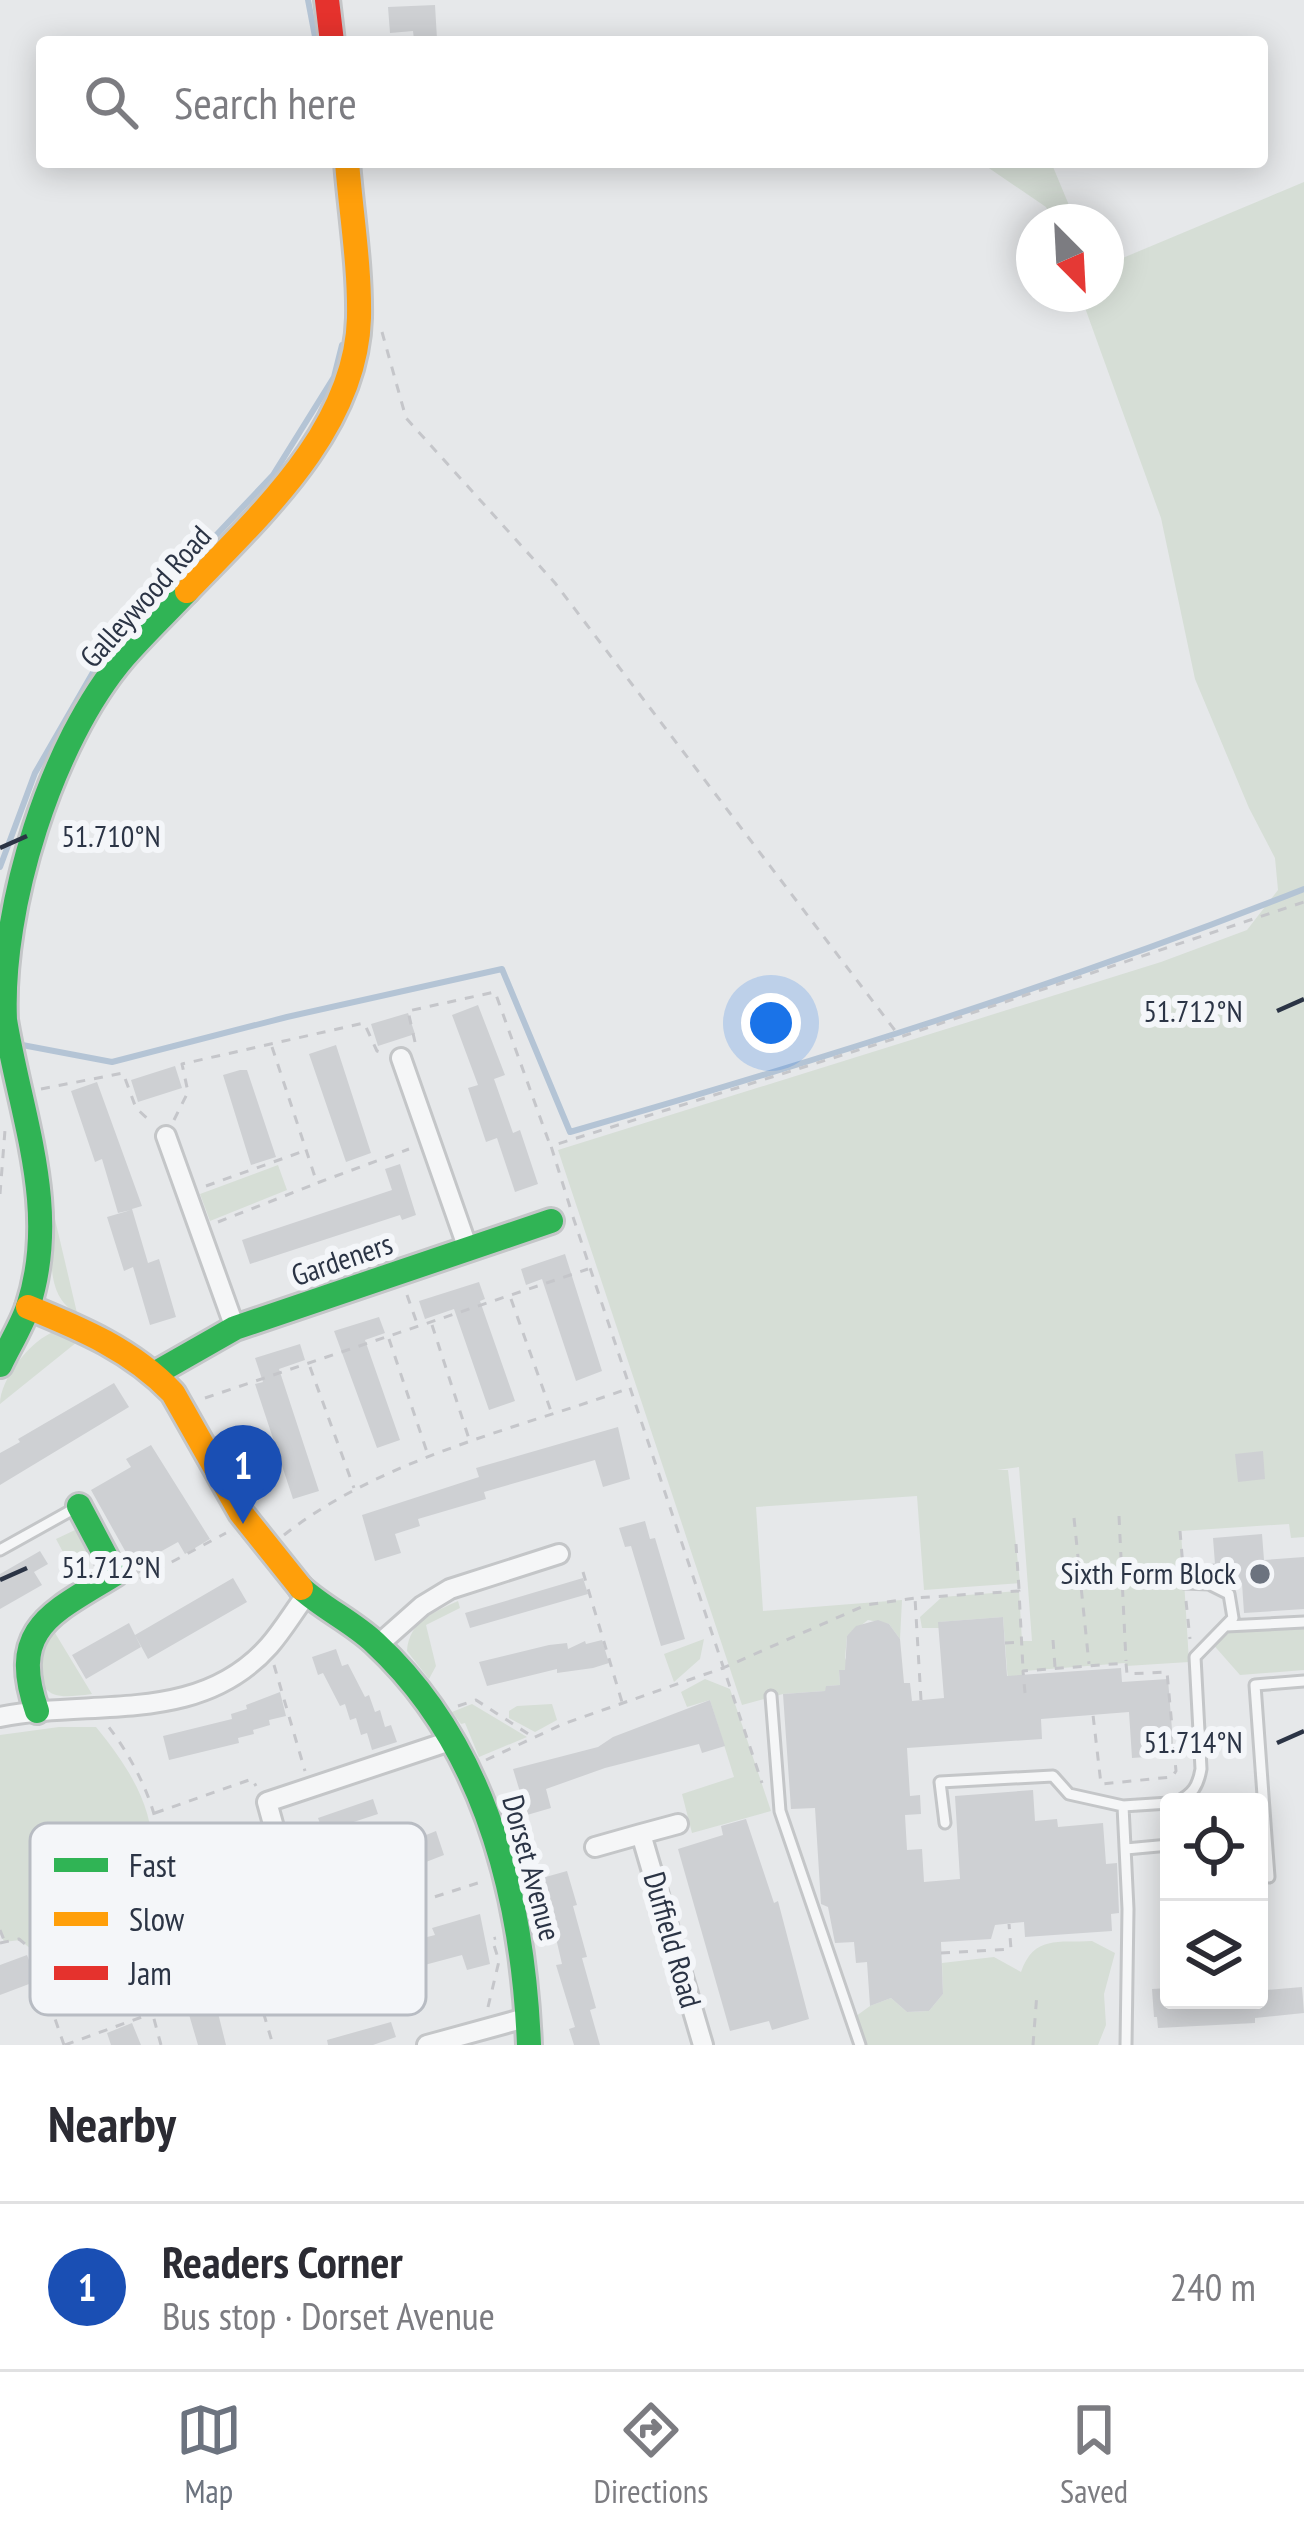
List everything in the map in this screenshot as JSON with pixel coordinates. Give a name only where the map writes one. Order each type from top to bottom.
[{"type":"street","points":[[327,0],[331,36]]},
{"type":"street","name":"Galleywood Road","points":[[0,1365],[28,1307],[40,1230],[40,1180],[4,1016],[3,938],[19,856],[75,727],[122,658],[280,494],[320,435],[348,377],[359,320],[347,168]]},
{"type":"street","points":[[400,1058],[468,1249]]},
{"type":"street","points":[[166,1136],[235,1328]]},
{"type":"street","name":"Gardeners","points":[[156,1373],[235,1328],[551,1221]]},
{"type":"street","name":"Dorset Avenue","points":[[28,1307],[98,1336],[140,1358],[156,1373],[267,1548],[307,1594],[378,1645],[453,1740],[483,1798],[520,1932],[530,1988],[529,2045]]},
{"type":"street","points":[[38,1711],[24,1684],[23,1652],[38,1623],[115,1574],[79,1506]]},
{"type":"street","points":[[378,1645],[422,1606],[450,1589],[559,1554]]},
{"type":"street","points":[[0,1717],[171,1703],[215,1689],[268,1646],[307,1594]]},
{"type":"street","points":[[273,1823],[267,1802],[453,1740]]},
{"type":"street","name":"Duffield Road","points":[[595,1847],[678,1823]]},
{"type":"street","name":"Duffield Road","points":[[641,1834],[703,2045]]},
{"type":"street","points":[[427,2045],[529,2017]]},
{"type":"lane","points":[[0,1550],[79,1506]]},
{"type":"lane","points":[[1184,1583],[1209,1584],[1229,1594],[1233,1618],[1195,1657],[1202,1769],[1191,1793]]},
{"type":"lane","points":[[1225,1626],[1304,1622]]},
{"type":"lane","points":[[1261,1793],[1256,1685],[1304,1681]]},
{"type":"lane","points":[[771,1696],[780,1810],[860,2045]]},
{"type":"lane","points":[[945,1823],[940,1782],[1053,1777],[1069,1794],[1123,1806],[1160,1804]]},
{"type":"lane","points":[[1123,1806],[1126,2045]]},
{"type":"lane","points":[[1126,1849],[1160,1846]]},
{"type":"lane","points":[[1268,1870],[1269,1877]]},
{"type":"path","points":[[359,320],[384,332],[406,418],[555,583],[900,1037]]},
{"type":"path","points":[[551,1146],[900,1037],[1304,902]]},
{"type":"path","points":[[408,1011],[495,992],[551,1146],[764,1791]]},
{"type":"path","points":[[22,1093],[123,1073],[136,1108],[166,1136],[188,1091],[182,1064],[364,1023]]},
{"type":"path","points":[[272,1045],[317,1184]]},
{"type":"path","points":[[0,1194],[5,1116]]},
{"type":"path","points":[[198,1230],[430,1142]]},
{"type":"path","points":[[184,1193],[306,1150]]},
{"type":"path","points":[[180,1406],[590,1268]]},
{"type":"path","points":[[399,1272],[418,1328]]},
{"type":"path","points":[[510,1296],[553,1416]]},
{"type":"path","points":[[431,1323],[471,1443]]},
{"type":"path","points":[[388,1337],[429,1459]]},
{"type":"path","points":[[309,1364],[355,1490]]},
{"type":"path","points":[[267,1548],[319,1508],[355,1490],[471,1443],[629,1389]]},
{"type":"path","points":[[1093,1715],[1101,1784],[1172,1777],[1176,1771],[1167,1672],[1127,1673],[1119,1516]]},
{"type":"path","points":[[1075,1518],[1089,1666]]},
{"type":"path","points":[[115,1574],[143,1579],[238,1526]]},
{"type":"path","points":[[1016,1544],[1025,1693]]},
{"type":"path","points":[[1183,1567],[1215,1565]]},
{"type":"path","points":[[584,1572],[623,1703]]},
{"type":"path","points":[[467,1768],[623,1703],[724,1669],[866,1605],[1019,1591]]},
{"type":"path","points":[[915,1598],[921,1700]]},
{"type":"path","points":[[1053,1640],[1055,1669]]},
{"type":"path","points":[[1005,1643],[1022,1641]]},
{"type":"path","points":[[268,1646],[310,1788]]},
{"type":"path","points":[[1023,1671],[1126,1663]]},
{"type":"path","points":[[446,1709],[476,1700],[534,1738]]},
{"type":"path","points":[[95,1709],[133,1759],[156,1823]]},
{"type":"path","points":[[154,1814],[252,1779],[267,1802]]},
{"type":"path","points":[[426,1900],[505,1874]]},
{"type":"path","points":[[941,1953],[1011,1949],[1009,1924]]},
{"type":"path","points":[[0,1930],[2,1942],[20,1940],[30,1948]]},
{"type":"path","points":[[483,2029],[499,1961],[492,1939],[520,1932]]},
{"type":"path","points":[[1033,2045],[1036,1993]]},
{"type":"path","points":[[54,2015],[65,2045],[147,2015]]},
{"type":"path","points":[[153,2015],[161,2045]]},
{"type":"path","points":[[264,2015],[273,2045]]},
{"type":"shaded area","points":[[989,168],[1054,168],[1068,204],[1042,204]]},
{"type":"shaded area","points":[[1304,182],[1304,1537],[1291,1538],[1289,1524],[1181,1531],[1189,1662],[1024,1671],[1025,1693],[1009,1695],[1003,1617],[939,1622],[939,1628],[922,1628],[920,1617],[942,1597],[1019,1591],[1022,1641],[1032,1641],[1019,1467],[997,1470],[1008,1470],[1020,1583],[924,1590],[917,1496],[756,1507],[763,1611],[902,1600],[900,1639],[889,1624],[868,1620],[847,1636],[845,1658],[850,1670],[839,1671],[840,1685],[742,1705],[558,1150],[1161,962],[1247,930],[1278,890],[1275,858],[1195,679],[1161,518],[1087,312],[1124,312],[1124,257]]},
{"type":"shaded area","points":[[278,1165],[287,1190],[210,1221],[200,1194]]},
{"type":"shaded area","points":[[51,1215],[77,1313],[66,1305],[54,1283]]},
{"type":"shaded area","points":[[56,1331],[82,1338],[0,1404],[5,1383],[19,1361]]},
{"type":"shaded area","points":[[75,1530],[89,1564],[80,1584],[56,1539]]},
{"type":"shaded area","points":[[458,1601],[460,1608],[426,1625],[436,1666],[429,1679],[407,1651],[412,1632],[424,1619]]},
{"type":"shaded area","points":[[1304,1622],[1304,1670],[1240,1675],[1210,1641],[1225,1626]]},
{"type":"shaded area","points":[[52,1628],[92,1694],[59,1696],[41,1681],[34,1657]]},
{"type":"shaded area","points":[[704,1639],[700,1659],[674,1682],[664,1654]]},
{"type":"shaded area","points":[[705,1679],[730,1689],[771,1811],[692,1833],[682,1794],[734,1777],[710,1700],[687,1707],[681,1692]]},
{"type":"shaded area","points":[[472,1704],[527,1737],[479,1757],[465,1723],[452,1712]]},
{"type":"shaded area","points":[[552,1704],[557,1720],[535,1732],[509,1718],[509,1711],[517,1706]]},
{"type":"shaded area","points":[[96,1727],[133,1780],[149,1823],[30,1823],[30,1948],[20,1940],[4,1942],[0,1930],[0,1735]]},
{"type":"shaded area","points":[[1092,1941],[1115,1953],[1104,1994],[1106,2025],[1098,2045],[860,2045],[852,2019],[870,2006],[891,1998],[907,2012],[929,2011],[943,1994],[942,1963],[994,1957],[1021,1972],[1040,1946]]},
{"type":"building","points":[[435,5],[437,36],[390,33],[388,7]]},
{"type":"building","points":[[478,1005],[505,1075],[494,1079],[513,1133],[520,1130],[538,1184],[515,1192],[497,1138],[486,1142],[468,1088],[478,1085],[452,1015]]},
{"type":"building","points":[[408,1013],[415,1034],[378,1046],[371,1024]]},
{"type":"building","points":[[336,1045],[371,1153],[346,1162],[309,1054]]},
{"type":"building","points":[[175,1066],[182,1088],[138,1102],[131,1080]]},
{"type":"building","points":[[247,1070],[276,1157],[251,1165],[223,1075]]},
{"type":"building","points":[[97,1082],[142,1206],[132,1209],[148,1263],[159,1259],[176,1317],[150,1325],[133,1267],[124,1271],[107,1217],[131,1210],[118,1213],[102,1159],[95,1162],[71,1091]]},
{"type":"building","points":[[400,1164],[416,1215],[402,1220],[400,1215],[250,1264],[242,1240],[392,1190],[385,1169]]},
{"type":"building","points":[[565,1254],[602,1371],[576,1381],[542,1279],[526,1285],[521,1269]]},
{"type":"building","points":[[479,1282],[485,1299],[480,1301],[515,1401],[489,1410],[454,1309],[425,1319],[419,1301]]},
{"type":"building","points":[[379,1317],[385,1333],[365,1340],[400,1440],[377,1448],[334,1331]]},
{"type":"building","points":[[300,1344],[305,1360],[279,1369],[319,1491],[293,1499],[255,1384],[263,1382],[255,1358]]},
{"type":"building","points":[[114,1383],[129,1407],[0,1485],[0,1453]]},
{"type":"building","points":[[618,1427],[630,1479],[603,1487],[595,1460],[484,1492],[486,1499],[418,1519],[420,1526],[395,1534],[401,1553],[375,1561],[362,1515],[479,1477],[476,1468]]},
{"type":"building","points":[[151,1445],[210,1539],[185,1554],[178,1542],[151,1557],[155,1564],[138,1574],[91,1490],[131,1467],[126,1459]]},
{"type":"building","points":[[1263,1451],[1265,1479],[1238,1482],[1235,1454]]},
{"type":"building","points":[[645,1521],[650,1539],[655,1538],[685,1639],[661,1646],[631,1546],[625,1547],[619,1528]]},
{"type":"building","name":"Sixth Form Block","points":[[1262,1534],[1264,1560],[1304,1557],[1304,1609],[1244,1613],[1242,1583],[1228,1584],[1216,1577],[1213,1538]]},
{"type":"building","points":[[40,1551],[48,1564],[34,1572],[42,1585],[0,1609],[0,1574]]},
{"type":"building","points":[[233,1578],[247,1602],[148,1659],[135,1635]]},
{"type":"building","points":[[583,1578],[588,1594],[470,1628],[465,1613]]},
{"type":"building","points":[[1003,1617],[1007,1676],[1121,1668],[1122,1682],[1168,1679],[1174,1755],[1132,1758],[1129,1712],[1041,1719],[1042,1739],[907,1748],[910,1796],[920,1795],[921,1814],[905,1815],[907,1850],[922,1849],[924,1882],[960,1879],[955,1796],[1033,1790],[1035,1821],[1057,1819],[1058,1827],[1103,1823],[1106,1864],[1117,1863],[1119,1913],[1111,1914],[1112,1931],[1025,1937],[1024,1922],[995,1925],[991,1939],[941,1942],[943,1994],[929,2011],[907,2012],[891,1998],[870,2006],[867,1962],[856,1963],[854,1942],[835,1943],[828,1907],[821,1904],[815,1808],[791,1809],[783,1694],[840,1685],[847,1636],[856,1626],[878,1620],[889,1624],[900,1639],[904,1683],[910,1683],[912,1701],[944,1698],[938,1622]]},
{"type":"building","points":[[129,1623],[141,1647],[86,1679],[72,1655]]},
{"type":"building","points":[[602,1640],[609,1663],[593,1668],[557,1673],[557,1669],[487,1686],[479,1662],[549,1645],[567,1643],[568,1649]]},
{"type":"building","points":[[336,1649],[342,1666],[348,1664],[365,1697],[369,1695],[375,1712],[380,1710],[385,1727],[391,1725],[397,1742],[372,1750],[367,1733],[361,1735],[356,1718],[350,1720],[345,1704],[340,1706],[323,1673],[318,1675],[312,1657]]},
{"type":"building","points":[[280,1692],[286,1716],[269,1720],[270,1725],[238,1738],[239,1743],[169,1760],[163,1736],[232,1719],[231,1714],[247,1709],[246,1705]]},
{"type":"building","points":[[710,1700],[725,1746],[702,1753],[699,1744],[605,1768],[546,1789],[551,1808],[527,1815],[513,1769],[598,1747]]},
{"type":"building","points":[[373,1799],[378,1814],[350,1823],[320,1823],[318,1818]]},
{"type":"building","points":[[746,1819],[774,1903],[778,1901],[809,2019],[772,2030],[769,2021],[730,2031],[678,1849],[723,1835],[721,1826]]},
{"type":"building","points":[[436,1831],[444,1855],[426,1862],[426,1835]]},
{"type":"building","points":[[567,1871],[587,1957],[582,1958],[600,2045],[574,2045],[569,2029],[575,2027],[556,1965],[562,1964],[542,1878]]},
{"type":"building","points":[[480,1914],[490,1964],[467,1970],[462,1955],[426,1965],[426,1937],[435,1935],[432,1928]]},
{"type":"building","points":[[27,1955],[30,1984],[0,1995],[0,1965]]},
{"type":"building","points":[[1302,1987],[1304,2013],[1255,2018],[1255,2023],[1158,2028],[1154,2017],[1152,1989],[1160,1988],[1160,2009],[1268,2009],[1268,1990]]},
{"type":"building","points":[[189,2015],[218,2015],[226,2045],[198,2045]]},
{"type":"building","points":[[391,2022],[396,2037],[373,2045],[328,2045],[327,2040]]},
{"type":"building","points":[[132,2023],[141,2045],[111,2045],[107,2033]]},
{"type":"waterway","points":[[308,0],[315,36]]},
{"type":"waterway","points":[[0,867],[35,773],[103,655],[273,475],[334,377],[342,345]]},
{"type":"waterway","points":[[17,1044],[112,1062],[502,969],[570,1132],[940,1020],[1304,889]]},
{"type":"traffic: fast","points":[[0,1365],[28,1307],[40,1234],[34,1163],[5,1020],[11,928],[21,878],[53,780],[98,692],[124,657],[187,591]]},
{"type":"traffic: fast","points":[[156,1373],[235,1328],[551,1221]]},
{"type":"traffic: fast","points":[[37,1711],[29,1683],[32,1641],[55,1613],[115,1574],[79,1506]]},
{"type":"traffic: fast","points":[[301,1588],[366,1635],[413,1684],[471,1777],[507,1881],[518,1935],[529,2045]]},
{"type":"traffic: slow","points":[[187,591],[299,468],[341,397],[354,359],[359,318],[348,168]]},
{"type":"traffic: slow","points":[[28,1307],[123,1353],[173,1393],[241,1513],[301,1588]]},
{"type":"traffic: jam","points":[[327,0],[331,36]]},
{"type":"place","name":"Readers Corner","points":[[243,1524]]},
{"type":"place","name":"Sixth Form Block","points":[[1260,1574]]}]
